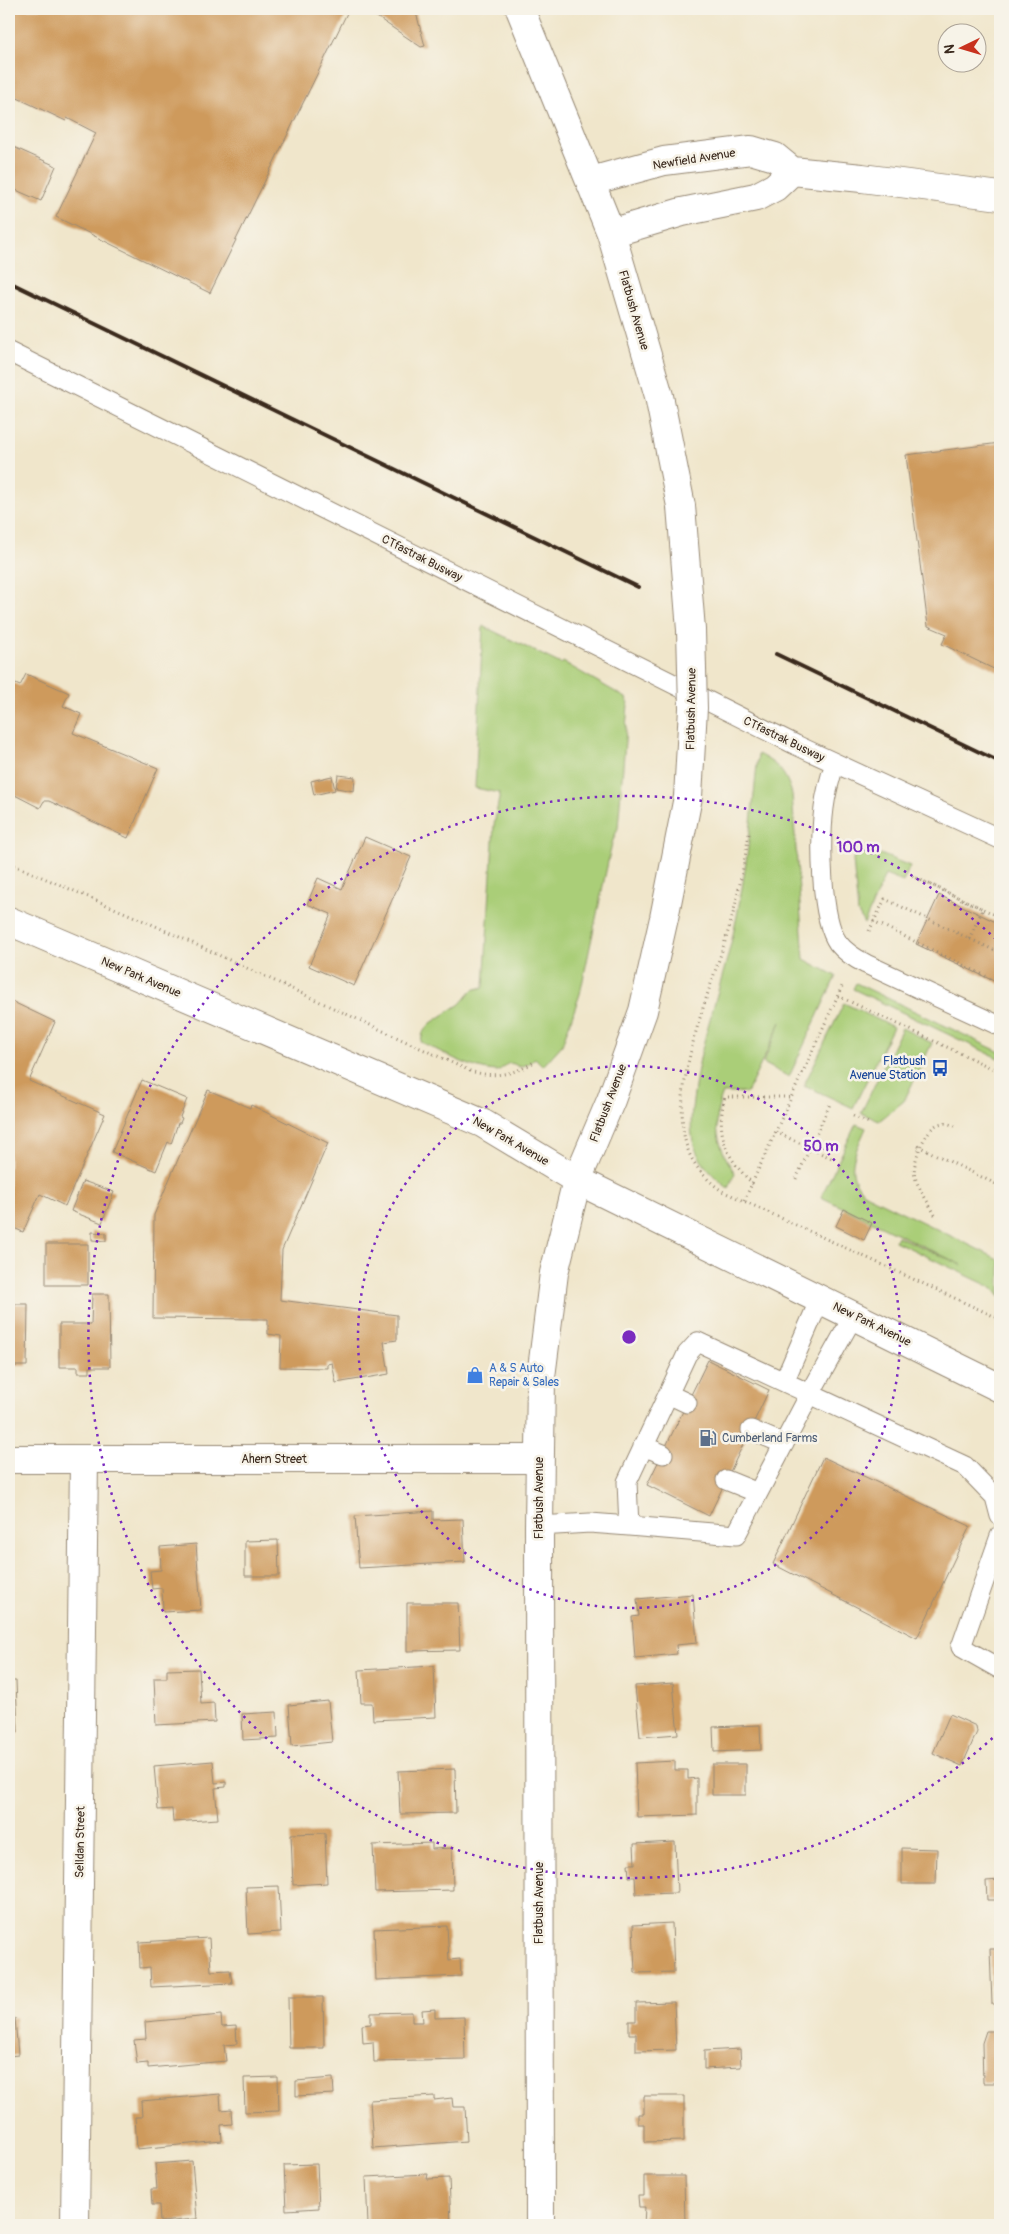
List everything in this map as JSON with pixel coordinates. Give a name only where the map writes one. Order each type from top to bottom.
[{"type":"street","name":"Flatbush Avenue","points":[[520,9],[611,233],[659,396],[681,506],[691,630],[693,708],[688,797],[643,1011],[611,1100],[577,1180],[554,1273],[541,1378],[539,1458],[540,2225]]},
{"type":"street","name":"Newfield Avenue","points":[[591,181],[664,161],[752,150],[775,157],[792,171]]},
{"type":"street","points":[[611,233],[682,212],[756,197],[775,187],[792,171],[1000,196]]},
{"type":"street","name":"New Park Avenue","points":[[9,921],[482,1123],[577,1180],[1000,1388]]},
{"type":"street","name":"Ahern Street","points":[[9,1459],[539,1458]]},
{"type":"street","name":"Selldan Street","points":[[75,2225],[84,1460]]},
{"type":"lane","name":"CTfastrak Busway","points":[[9,352],[787,741],[1000,839]]},
{"type":"lane","name":"CTfastrak Busway","points":[[835,763],[826,793],[822,836],[824,894],[829,922],[838,944],[855,958],[866,964],[1000,1026]]},
{"type":"lane","points":[[784,1382],[820,1299]]},
{"type":"lane","points":[[539,1526],[590,1523],[736,1535],[854,1315]]},
{"type":"lane","points":[[629,1526],[626,1482],[687,1354],[698,1342],[965,1466],[995,1497],[1000,1516]]},
{"type":"lane","points":[[668,1394],[687,1403]]},
{"type":"lane","points":[[750,1430],[784,1444]]},
{"type":"lane","points":[[643,1446],[663,1454]]},
{"type":"lane","points":[[726,1480],[758,1493]]},
{"type":"lane","points":[[1000,1536],[961,1647],[1000,1669]]},
{"type":"path","points":[[748,834],[742,873],[727,935],[689,1054],[683,1123],[689,1152],[700,1170],[715,1186],[1000,1319]]},
{"type":"path","points":[[9,863],[158,927],[470,1071],[482,1074],[503,1075],[524,1068],[534,1062]]},
{"type":"path","points":[[969,938],[983,909],[912,876],[1000,917]]},
{"type":"path","points":[[869,931],[885,899],[1000,954]]},
{"type":"path","points":[[873,921],[1000,983]]},
{"type":"path","points":[[744,1201],[845,979]]},
{"type":"path","points":[[838,996],[1000,1072]]},
{"type":"path","points":[[752,1184],[732,1160],[725,1145],[720,1119],[725,1097],[792,1097]]},
{"type":"path","points":[[796,1179],[830,1104]]},
{"type":"path","points":[[853,1116],[869,1123]]},
{"type":"path","points":[[935,1214],[915,1178],[914,1163],[920,1147],[928,1134],[939,1124],[954,1126]]},
{"type":"path","points":[[776,1132],[833,1159]]},
{"type":"path","points":[[920,1147],[1000,1186]]},
{"type":"green space","points":[[483,626],[561,664],[563,662],[626,698],[628,704],[618,828],[612,843],[580,994],[562,1045],[543,1066],[535,1058],[528,1064],[519,1067],[510,1063],[507,1064],[498,1071],[478,1068],[421,1042],[423,1032],[431,1023],[460,1004],[472,990],[484,987],[494,825],[500,793],[475,788]]},
{"type":"green space","points":[[758,754],[780,770],[787,780],[792,794],[804,959],[836,976],[789,1077],[763,1063],[781,1022],[747,1093],[723,1093],[717,1114],[718,1134],[724,1154],[735,1173],[728,1188],[710,1172],[700,1159],[696,1152],[691,1126],[701,1055],[727,958],[741,894]]},
{"type":"green space","points":[[863,847],[910,866],[903,882],[885,875],[864,924],[858,913],[853,860],[855,854]]},
{"type":"green space","points":[[856,983],[1000,1052],[1000,1059],[853,989]]},
{"type":"green space","points":[[844,1003],[893,1027],[853,1108],[804,1085]]},
{"type":"green space","points":[[902,1028],[932,1043],[904,1101],[879,1121],[861,1113]]},
{"type":"green space","points":[[856,1124],[866,1128],[853,1162],[854,1178],[858,1186],[865,1194],[1000,1260],[1000,1297],[993,1288],[895,1241],[897,1236],[962,1265],[821,1197]]},
{"type":"building","points":[[9,9],[349,9],[210,293],[56,217],[96,133],[67,118],[66,121],[9,94]]},
{"type":"building","points":[[365,9],[415,9],[425,46],[421,47]]},
{"type":"building","points":[[9,145],[56,166],[41,201],[9,187]]},
{"type":"building","points":[[1000,443],[1000,672],[942,644],[947,634],[928,626],[906,455]]},
{"type":"building","points":[[26,674],[69,693],[63,706],[81,714],[73,733],[158,768],[128,838],[49,801],[44,801],[40,808],[9,792],[9,681],[20,686]]},
{"type":"building","points":[[338,775],[355,777],[354,791],[336,788]]},
{"type":"building","points":[[332,776],[335,790],[314,795],[311,781]]},
{"type":"building","points":[[365,837],[411,857],[354,986],[309,966],[331,914],[307,904],[318,878],[342,889]]},
{"type":"building","points":[[939,895],[1000,924],[1000,984],[916,944]]},
{"type":"building","points":[[9,1000],[55,1022],[29,1081],[105,1114],[65,1206],[40,1194],[23,1232],[9,1226]]},
{"type":"building","points":[[142,1080],[187,1099],[180,1117],[182,1118],[180,1123],[178,1123],[171,1144],[168,1142],[156,1171],[112,1152]]},
{"type":"building","points":[[208,1090],[250,1108],[251,1105],[328,1143],[282,1250],[280,1300],[397,1315],[397,1340],[384,1342],[389,1374],[336,1383],[332,1363],[327,1364],[327,1368],[280,1367],[281,1336],[268,1334],[268,1319],[153,1318],[154,1215]]},
{"type":"building","points":[[83,1181],[114,1192],[102,1223],[71,1211]]},
{"type":"building","points":[[844,1209],[872,1223],[864,1240],[836,1226]]},
{"type":"building","points":[[92,1232],[106,1233],[106,1241],[92,1240]]},
{"type":"building","points":[[46,1244],[88,1244],[88,1285],[46,1285]]},
{"type":"building","points":[[92,1294],[109,1294],[110,1367],[90,1367],[90,1373],[78,1373],[78,1367],[59,1367],[59,1324],[91,1324]]},
{"type":"building","points":[[9,1304],[28,1304],[27,1366],[9,1366]]},
{"type":"building","points":[[708,1360],[769,1390],[709,1516],[647,1485]]},
{"type":"building","points":[[823,1457],[970,1526],[917,1638],[773,1564]]},
{"type":"building","points":[[433,1511],[433,1520],[463,1519],[465,1562],[359,1568],[355,1516]]},
{"type":"building","points":[[278,1540],[279,1576],[245,1576],[245,1541]]},
{"type":"building","points":[[196,1544],[201,1610],[163,1612],[162,1588],[152,1589],[150,1571],[161,1570],[160,1547]]},
{"type":"building","points":[[693,1594],[697,1643],[676,1645],[677,1654],[635,1658],[632,1617],[639,1616],[637,1599]]},
{"type":"building","points":[[407,1603],[458,1603],[460,1650],[407,1651]]},
{"type":"building","points":[[434,1666],[436,1717],[373,1720],[372,1703],[361,1703],[359,1670]]},
{"type":"building","points":[[199,1669],[201,1704],[214,1703],[215,1722],[156,1725],[154,1678],[167,1678],[167,1670]]},
{"type":"building","points":[[9,1681],[16,1681],[18,1732],[9,1733]]},
{"type":"building","points":[[673,1683],[678,1734],[640,1737],[635,1686]]},
{"type":"building","points":[[328,1701],[332,1742],[292,1746],[289,1705]]},
{"type":"building","points":[[277,1712],[278,1738],[243,1740],[242,1714]]},
{"type":"building","points":[[950,1714],[976,1726],[977,1732],[962,1766],[933,1753]]},
{"type":"building","points":[[760,1725],[761,1750],[714,1752],[713,1727]]},
{"type":"building","points":[[213,1761],[215,1783],[226,1782],[226,1787],[215,1788],[218,1819],[173,1822],[172,1809],[158,1810],[154,1766]]},
{"type":"building","points":[[675,1761],[675,1770],[688,1770],[688,1779],[697,1778],[697,1815],[637,1817],[635,1763]]},
{"type":"building","points":[[712,1764],[746,1764],[746,1795],[712,1795]]},
{"type":"building","points":[[455,1769],[456,1813],[400,1814],[398,1771]]},
{"type":"building","points":[[325,1833],[327,1883],[293,1885],[291,1834]]},
{"type":"building","points":[[675,1842],[677,1893],[636,1894],[635,1877],[629,1877],[628,1864],[635,1864],[634,1844]]},
{"type":"building","points":[[432,1843],[432,1849],[452,1848],[453,1890],[375,1892],[373,1845]]},
{"type":"building","points":[[902,1848],[937,1849],[936,1884],[902,1884]]},
{"type":"building","points":[[1000,1880],[1000,1900],[987,1900],[986,1881]]},
{"type":"building","points":[[279,1886],[281,1932],[248,1934],[246,1887]]},
{"type":"building","points":[[672,1923],[674,1972],[635,1973],[633,1925]]},
{"type":"building","points":[[447,1926],[449,1960],[460,1959],[461,1976],[376,1980],[374,1929]]},
{"type":"building","points":[[209,1938],[211,1971],[230,1970],[232,1983],[151,1987],[150,1967],[140,1968],[139,1942]]},
{"type":"building","points":[[990,1949],[1000,1949],[1000,2004],[992,2004]]},
{"type":"building","points":[[288,1997],[323,1997],[324,2048],[289,2048]]},
{"type":"building","points":[[674,2002],[676,2050],[636,2051],[636,2034],[629,2034],[629,2021],[636,2021],[636,2003]]},
{"type":"building","points":[[435,2009],[435,2018],[464,2017],[465,2060],[374,2062],[373,2042],[363,2043],[362,2025],[371,2024],[371,2013],[412,2012],[412,2022],[423,2022],[422,2010]]},
{"type":"building","points":[[221,2015],[222,2027],[236,2026],[237,2044],[224,2045],[226,2061],[148,2068],[148,2063],[137,2064],[134,2040],[146,2039],[145,2022]]},
{"type":"building","points":[[15,2018],[18,2055],[9,2056],[9,2019]]},
{"type":"building","points":[[986,2031],[1000,2031],[1000,2083],[983,2083],[982,2043]]},
{"type":"building","points":[[740,2049],[741,2067],[704,2069],[704,2051]]},
{"type":"building","points":[[278,2077],[279,2111],[245,2112],[244,2078]]},
{"type":"building","points":[[333,2078],[334,2094],[296,2096],[296,2081]]},
{"type":"building","points":[[220,2094],[221,2110],[231,2109],[232,2124],[221,2125],[222,2141],[137,2149],[135,2117],[142,2117],[141,2101]]},
{"type":"building","points":[[434,2096],[434,2100],[452,2098],[453,2107],[465,2107],[467,2141],[373,2148],[370,2100]]},
{"type":"building","points":[[644,2096],[684,2096],[684,2141],[644,2142],[644,2124],[638,2124],[638,2114],[644,2114]]},
{"type":"building","points":[[192,2161],[197,2219],[160,2222],[159,2205],[152,2205],[151,2189],[157,2189],[155,2164]]},
{"type":"building","points":[[317,2164],[319,2208],[286,2210],[284,2165]]},
{"type":"building","points":[[428,2174],[427,2179],[449,2178],[451,2223],[368,2225],[366,2177]]},
{"type":"building","points":[[644,2176],[684,2176],[685,2225],[644,2225],[645,2207],[639,2207],[638,2196],[644,2196]]},
{"type":"railway","points":[[9,282],[638,587]]},
{"type":"railway","points":[[776,654],[1000,762]]},
{"type":"place","name":"Flatbush Avenue Station","points":[[940,1068]]},
{"type":"place","name":"A & S Auto Repair & Sales","points":[[475,1375]]},
{"type":"place","name":"Cumberland Farms","points":[[708,1438]]}]
